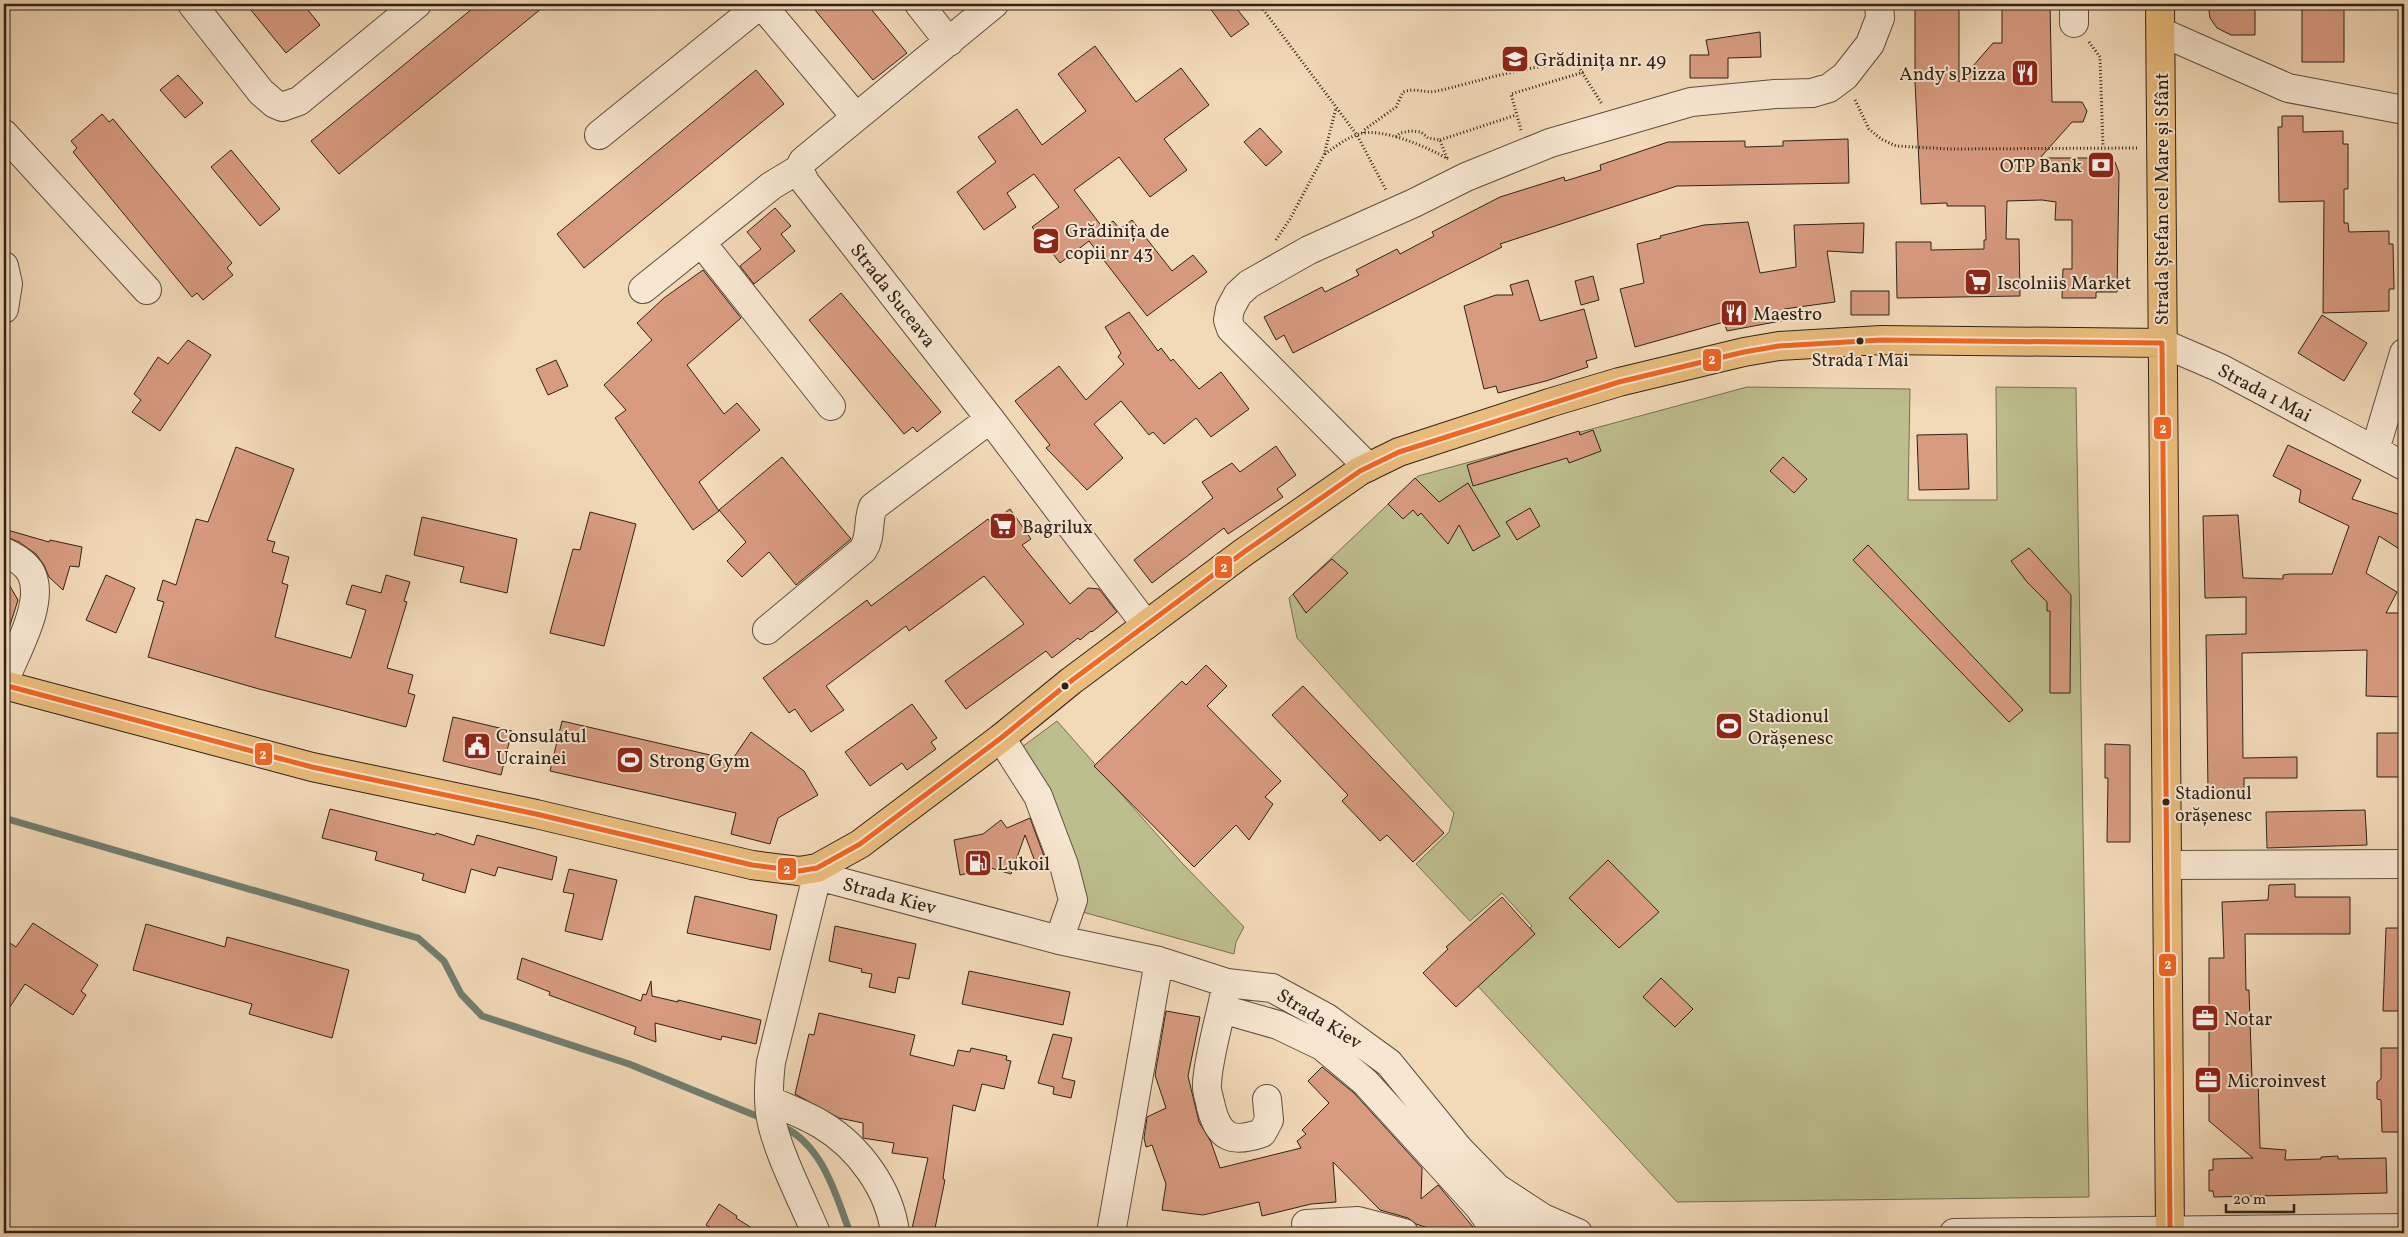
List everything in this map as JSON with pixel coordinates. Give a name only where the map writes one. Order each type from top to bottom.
[{"type":"main road","name":"Strada Ștefan cel Mare și Sfânt","points":[[2160,4],[2170,1232]]},
{"type":"main road","name":"Strada 1 Mai","points":[[808,874],[860,844],[1001,738],[1070,681],[1323,496],[1368,467],[1399,452],[1619,382],[1744,352],[1779,346],[1890,340],[2162,343]]},
{"type":"main road","name":"Strada Kiev","points":[[4,683],[312,767],[536,814],[752,865],[808,874]]},
{"type":"street","points":[[192,4],[261,92],[275,104],[282,107],[299,101],[417,4]]},
{"type":"street","points":[[599,135],[761,4],[855,116]]},
{"type":"street","points":[[919,4],[949,42]]},
{"type":"street","points":[[643,289],[770,186],[799,169],[803,161],[855,116],[994,4]]},
{"type":"street","points":[[1368,467],[1231,329],[1228,320],[1230,308],[1238,294],[1249,284],[1310,250],[1396,211],[1457,168],[1530,151],[1691,102],[1775,94],[1812,93],[1828,88],[1845,76],[1870,44],[1880,18],[1879,4]]},
{"type":"street","points":[[2161,32],[2288,88],[2404,110]]},
{"type":"street","points":[[4,134],[147,290]]},
{"type":"street","name":"Strada Suceava","points":[[799,169],[805,182],[990,419],[1146,625]]},
{"type":"street","points":[[701,242],[831,406]]},
{"type":"street","points":[[4,266],[8,284],[4,309]]},
{"type":"street","name":"Strada 1 Mai","points":[[2162,343],[2220,368],[2404,466]]},
{"type":"street","points":[[2375,450],[2404,353]]},
{"type":"street","points":[[767,630],[863,550],[868,542],[870,515],[873,507],[990,419]]},
{"type":"street","points":[[4,552],[25,565],[31,572],[36,587],[35,605],[4,683]]},
{"type":"street","points":[[1001,738],[1038,796],[1064,865],[1073,900],[1059,940]]},
{"type":"street","points":[[2167,865],[2404,864]]},
{"type":"street","points":[[808,874],[771,1062],[771,1114],[816,1233]]},
{"type":"street","name":"Strada Kiev","points":[[808,874],[1059,940],[1159,961],[1227,983],[1272,988],[1327,1018],[1389,1063],[1459,1149],[1497,1188],[1543,1218],[1578,1233]]},
{"type":"street","points":[[1111,1233],[1159,961]]},
{"type":"street","points":[[1227,983],[1206,1085],[1216,1121],[1220,1128],[1232,1138],[1239,1139],[1262,1133],[1269,1120],[1267,1098]]},
{"type":"street","points":[[1222,1009],[1278,1025],[1322,1046],[1365,1082],[1479,1207],[1497,1233]]},
{"type":"street","points":[[771,1114],[820,1124],[849,1146],[862,1159],[886,1199],[895,1233]]},
{"type":"street","points":[[1497,1188],[1525,1233]]},
{"type":"street","points":[[1306,1224],[1358,1221],[1404,1233]]},
{"type":"street","points":[[1954,1233],[2404,1228]]},
{"type":"path","points":[[1259,4],[1357,135],[1382,180],[1396,211]]},
{"type":"path","points":[[2074,13],[2100,57],[2102,147]]},
{"type":"path","points":[[1364,133],[1364,130],[1396,107],[1401,96],[1409,90],[1433,92],[1552,66],[1576,65],[1583,72],[1614,124]]},
{"type":"path","points":[[1530,151],[1516,115],[1512,93],[1583,72]]},
{"type":"path","points":[[1845,76],[1869,129],[1881,139],[1896,146],[1950,149],[2161,148]]},
{"type":"path","points":[[1282,265],[1274,245],[1324,155],[1336,107]]},
{"type":"path","points":[[1396,137],[1400,133],[1411,130],[1421,132],[1428,138],[1440,140],[1516,115]]},
{"type":"path","points":[[1324,155],[1357,135],[1364,133],[1396,137],[1457,168]]},
{"type":"path","points":[[1440,140],[1457,168]]},
{"type":"green space","name":"Stadionul Orășenesc","points":[[1747,387],[1910,389],[1908,500],[1997,500],[1996,387],[2076,388],[2089,1197],[1677,1202],[1476,984],[1533,932],[1530,928],[1532,926],[1502,893],[1470,921],[1416,864],[1449,832],[1454,813],[1297,638],[1289,598],[1418,476]]},
{"type":"green space","points":[[1057,721],[1182,863],[1244,927],[1236,942],[1234,954],[1079,911],[1018,750]]},
{"type":"building","points":[[246,4],[303,4],[320,25],[286,53]]},
{"type":"building","points":[[478,4],[547,4],[339,174],[311,141]]},
{"type":"building","points":[[810,4],[867,4],[907,53],[873,80]]},
{"type":"building","points":[[1207,4],[1233,4],[1249,24],[1231,37]]},
{"type":"building","points":[[1915,4],[1959,4],[1959,82],[1993,43],[2002,43],[2002,4],[2050,4],[2052,102],[2082,102],[2087,111],[2083,122],[2072,122],[2040,158],[2108,158],[2115,162],[2119,173],[2117,292],[2096,292],[2096,298],[2062,298],[2063,269],[2072,269],[2072,220],[2055,220],[2056,202],[2042,200],[2007,201],[2006,239],[2019,239],[2020,296],[1897,298],[1896,242],[1931,242],[1931,250],[1984,249],[1984,240],[1986,240],[1985,206],[1947,206],[1947,203],[1921,204],[1915,82]]},
{"type":"building","points":[[2208,4],[2255,4],[2255,35],[2231,35],[2217,28],[2210,18]]},
{"type":"building","points":[[2302,4],[2344,4],[2344,62],[2302,62]]},
{"type":"building","points":[[1760,32],[1761,57],[1728,58],[1728,78],[1690,78],[1690,55],[1709,55],[1706,40]]},
{"type":"building","points":[[1095,46],[1136,102],[1181,68],[1209,105],[1164,139],[1187,170],[1150,197],[1119,157],[1074,190],[1103,228],[1113,221],[1120,229],[1132,220],[1172,271],[1193,255],[1207,272],[1147,316],[1089,241],[1060,263],[1032,227],[1059,207],[1034,174],[1007,193],[1016,207],[984,230],[957,192],[996,162],[978,137],[1017,109],[1042,145],[1086,111],[1058,74]]},
{"type":"building","points":[[756,70],[784,104],[584,268],[557,234]]},
{"type":"building","points":[[178,75],[203,103],[185,118],[160,90]]},
{"type":"building","points":[[102,114],[109,122],[113,119],[232,263],[227,268],[233,275],[203,300],[197,293],[192,297],[73,152],[77,148],[71,141]]},
{"type":"building","points":[[2282,116],[2303,116],[2303,132],[2343,131],[2343,144],[2348,144],[2348,189],[2344,189],[2344,223],[2348,223],[2349,232],[2389,231],[2389,244],[2393,244],[2394,289],[2389,289],[2389,311],[2323,313],[2324,201],[2279,202],[2278,127],[2282,127]]},
{"type":"building","points":[[1260,128],[1282,152],[1266,166],[1244,142]]},
{"type":"building","points":[[1848,139],[1849,183],[1677,186],[1500,244],[1502,247],[1293,353],[1284,335],[1276,340],[1264,317],[1322,287],[1325,292],[1359,275],[1356,270],[1397,249],[1400,254],[1434,236],[1432,232],[1500,197],[1564,177],[1565,181],[1601,170],[1600,165],[1668,142],[1745,141],[1745,147],[1783,146],[1783,141]]},
{"type":"building","points":[[231,150],[280,209],[260,226],[211,167]]},
{"type":"building","points":[[775,208],[791,226],[781,234],[795,251],[754,284],[740,266],[761,249],[747,232]]},
{"type":"building","points":[[1748,222],[1760,273],[1796,267],[1794,225],[1864,223],[1863,253],[1827,251],[1835,302],[1784,309],[1786,320],[1727,331],[1724,322],[1635,347],[1620,289],[1644,283],[1637,244],[1704,225]]},
{"type":"building","points":[[703,270],[741,318],[687,365],[724,414],[737,403],[760,430],[699,482],[719,511],[693,530],[615,418],[626,410],[604,385],[652,340],[637,323],[664,298]]},
{"type":"building","points":[[1593,276],[1599,300],[1581,305],[1575,281]]},
{"type":"building","points":[[1528,280],[1540,321],[1584,309],[1597,358],[1586,361],[1588,367],[1546,381],[1498,393],[1496,386],[1484,389],[1464,306],[1496,295],[1513,295],[1510,285]]},
{"type":"building","points":[[1851,291],[1889,291],[1889,315],[1851,315]]},
{"type":"building","points":[[841,293],[941,412],[917,432],[913,427],[904,434],[809,320]]},
{"type":"building","points":[[1129,312],[1158,351],[1161,348],[1171,361],[1173,359],[1199,389],[1221,372],[1249,409],[1211,437],[1196,418],[1164,444],[1153,432],[1149,435],[1121,401],[1094,424],[1123,458],[1087,490],[1046,448],[1050,445],[1015,401],[1059,366],[1086,400],[1124,364],[1118,357],[1121,353],[1105,327]]},
{"type":"building","points":[[2322,315],[2367,343],[2344,381],[2298,353]]},
{"type":"building","points":[[188,340],[211,355],[160,431],[132,412],[141,400],[134,394],[158,357],[168,364]]},
{"type":"building","points":[[556,360],[568,386],[548,395],[536,369]]},
{"type":"building","points":[[1593,430],[1601,451],[1569,463],[1567,458],[1473,486],[1467,465],[1579,431],[1580,435]]},
{"type":"building","points":[[1967,434],[1969,489],[1919,490],[1917,435]]},
{"type":"building","points":[[2288,445],[2361,480],[2352,499],[2404,516],[2404,552],[2379,536],[2366,573],[2397,592],[2386,613],[2404,613],[2404,697],[2366,696],[2367,650],[2242,653],[2243,758],[2297,757],[2297,778],[2244,778],[2244,792],[2208,792],[2206,635],[2246,634],[2246,597],[2205,598],[2203,516],[2238,515],[2243,578],[2283,579],[2283,575],[2290,574],[2332,574],[2349,526],[2299,502],[2301,490],[2273,476]]},
{"type":"building","points":[[1276,446],[1296,475],[1277,489],[1283,497],[1228,534],[1224,528],[1152,583],[1134,560],[1213,498],[1202,482],[1232,463],[1240,472]]},
{"type":"building","points":[[236,447],[294,469],[267,540],[275,542],[272,552],[289,557],[282,583],[288,585],[275,637],[351,658],[366,610],[346,604],[352,585],[381,593],[386,575],[410,582],[404,601],[407,602],[387,668],[413,675],[408,693],[415,695],[406,727],[259,689],[148,657],[164,602],[157,600],[163,580],[176,585],[196,519],[208,522]]},
{"type":"building","points":[[782,457],[851,539],[796,585],[769,552],[742,577],[727,561],[746,542],[719,510]]},
{"type":"building","points":[[1783,457],[1807,479],[1794,493],[1770,471]]},
{"type":"building","points":[[1415,478],[1439,502],[1468,483],[1500,536],[1473,551],[1459,525],[1448,544],[1421,513],[1418,516],[1413,510],[1403,519],[1388,504]]},
{"type":"building","points":[[1530,508],[1540,526],[1517,540],[1506,522]]},
{"type":"building","points":[[1010,509],[1031,539],[1022,545],[1070,604],[1088,588],[1099,589],[1117,612],[1092,632],[1080,640],[1078,638],[1052,658],[1046,651],[966,709],[945,681],[1024,624],[984,576],[909,631],[906,626],[826,686],[844,710],[811,732],[795,709],[789,713],[763,678],[867,600],[871,606],[988,519],[991,523]]},
{"type":"building","points":[[590,512],[636,524],[604,646],[550,633],[573,549],[580,550]]},
{"type":"building","points":[[422,517],[517,539],[507,593],[460,582],[464,567],[414,555]]},
{"type":"building","points":[[4,529],[49,542],[50,540],[82,547],[79,567],[70,566],[63,590],[49,577],[44,565],[36,554],[19,542],[4,536]]},
{"type":"building","points":[[1868,545],[2023,710],[2009,722],[1853,560]]},
{"type":"building","points":[[2029,548],[2071,595],[2070,693],[2050,693],[2050,611],[2047,611],[2047,602],[2027,582],[2011,561]]},
{"type":"building","points":[[1332,559],[1348,573],[1306,613],[1293,594]]},
{"type":"building","points":[[106,575],[135,588],[116,633],[86,620]]},
{"type":"building","points":[[4,576],[18,600],[4,644]]},
{"type":"building","points":[[1206,665],[1227,686],[1207,706],[1281,781],[1265,797],[1273,804],[1249,840],[1236,825],[1194,867],[1094,766],[1182,681],[1186,685]]},
{"type":"building","points":[[1303,686],[1444,833],[1413,862],[1387,835],[1380,841],[1342,801],[1348,795],[1272,715]]},
{"type":"building","points":[[912,704],[937,738],[931,742],[936,749],[907,770],[902,763],[870,786],[845,752]]},
{"type":"building","name":"Consulatul Ucrainei","points":[[453,717],[512,731],[501,775],[443,761]]},
{"type":"building","points":[[562,721],[732,760],[751,732],[804,771],[818,795],[778,818],[770,844],[731,834],[736,813],[550,771]]},
{"type":"building","points":[[2377,733],[2404,733],[2404,777],[2377,777]]},
{"type":"building","points":[[2105,744],[2130,745],[2130,842],[2107,842],[2108,778],[2105,778]]},
{"type":"building","points":[[330,809],[435,835],[436,833],[474,845],[477,835],[557,857],[552,880],[498,867],[495,876],[471,869],[465,893],[422,880],[424,874],[375,860],[377,852],[322,838]]},
{"type":"building","points":[[2365,810],[2367,845],[2267,848],[2266,812]]},
{"type":"building","points":[[1030,818],[1047,864],[1037,867],[1025,835],[1011,874],[991,868],[960,875],[954,840],[983,834],[1001,820],[1007,828]]},
{"type":"building","points":[[1608,860],[1659,912],[1619,948],[1569,898]]},
{"type":"building","points":[[569,869],[617,880],[602,940],[565,931],[574,894],[563,892]]},
{"type":"building","points":[[2295,884],[2295,897],[2350,897],[2350,934],[2245,934],[2246,990],[2249,990],[2252,1079],[2258,1079],[2260,1148],[2286,1150],[2285,1160],[2321,1159],[2321,1157],[2338,1156],[2338,1159],[2386,1158],[2387,1193],[2214,1197],[2213,1191],[2209,1191],[2209,1170],[2213,1170],[2213,1159],[2253,1158],[2209,1121],[2209,958],[2224,958],[2222,902],[2268,900],[2269,885]]},
{"type":"building","points":[[695,896],[777,915],[770,950],[687,933]]},
{"type":"building","points":[[1502,897],[1535,934],[1456,1007],[1423,973],[1448,949],[1446,947]]},
{"type":"building","points":[[33,923],[98,965],[81,991],[86,995],[73,1015],[25,984],[4,1016],[4,939],[16,947]]},
{"type":"building","points":[[146,924],[225,947],[227,937],[349,970],[332,1038],[249,1014],[252,1004],[133,970]]},
{"type":"building","points":[[835,926],[916,944],[909,979],[898,977],[895,993],[869,987],[872,974],[861,972],[862,969],[829,961]]},
{"type":"building","points":[[2386,928],[2404,928],[2404,1011],[2383,1011]]},
{"type":"building","points":[[522,958],[641,1001],[643,994],[646,995],[651,981],[652,996],[678,1002],[678,1000],[761,1020],[756,1044],[722,1036],[721,1040],[655,1023],[656,1042],[634,1034],[636,1027],[549,995],[550,992],[517,979]]},
{"type":"building","points":[[969,971],[1070,992],[1063,1025],[962,1004]]},
{"type":"building","points":[[1661,978],[1693,1009],[1675,1027],[1643,997]]},
{"type":"building","points":[[1166,1011],[1200,1017],[1188,1076],[1199,1122],[1211,1142],[1220,1168],[1301,1148],[1297,1141],[1306,1134],[1302,1130],[1329,1103],[1308,1081],[1322,1067],[1354,1093],[1422,1168],[1421,1199],[1438,1185],[1478,1233],[1443,1233],[1416,1224],[1408,1218],[1380,1210],[1333,1162],[1336,1202],[1311,1204],[1262,1216],[1259,1202],[1203,1215],[1162,1210],[1166,1184],[1152,1145],[1146,1147],[1144,1138],[1147,1117],[1166,1108],[1155,1075]]},
{"type":"building","points":[[819,1013],[915,1035],[910,1055],[954,1066],[958,1050],[970,1052],[971,1048],[1007,1056],[1006,1060],[1011,1061],[1004,1089],[982,1084],[975,1111],[953,1105],[943,1179],[945,1180],[934,1233],[911,1233],[928,1158],[892,1153],[894,1143],[863,1138],[863,1123],[839,1118],[795,1094],[809,1034],[814,1035]]},
{"type":"building","points":[[1053,1034],[1072,1038],[1062,1078],[1075,1081],[1071,1098],[1053,1094],[1054,1087],[1038,1083]]},
{"type":"building","points":[[2381,1048],[2404,1048],[2404,1132],[2382,1132],[2381,1100],[2377,1099],[2377,1082],[2381,1079]]},
{"type":"building","points":[[719,1204],[737,1216],[736,1218],[760,1233],[720,1233],[706,1225]]},
{"type":"waterway","points":[[4,818],[418,938],[444,961],[461,994],[482,1016],[629,1064],[764,1119]]},
{"type":"waterway","points":[[781,1126],[795,1134],[817,1157],[833,1187],[850,1233]]},
{"type":"transit line","name":"2","points":[[4,685],[312,767],[536,814],[752,865],[799,871],[817,868],[860,844],[1001,738],[1071,681],[1244,552],[1360,471],[1399,452],[1619,382],[1744,352],[1779,346],[1881,340],[2162,343],[2170,1233]]},
{"type":"place","name":"Grădinița nr. 49","points":[[1515,59]]},
{"type":"place","name":"Andy's Pizza","points":[[2025,73]]},
{"type":"place","name":"OTP Bank","points":[[2101,165]]},
{"type":"place","name":"Grădinița de copii nr 43","points":[[1046,241]]},
{"type":"place","name":"Iscolniis Market","points":[[1978,282]]},
{"type":"place","name":"Maestro","points":[[1734,313]]},
{"type":"place","name":"Strada 1 Mai","points":[[1860,341]]},
{"type":"place","name":"Bagrilux","points":[[1003,526]]},
{"type":"place","name":"Stadionul Orășenesc","points":[[1729,726]]},
{"type":"place","name":"Consulatul Ucrainei","points":[[477,746]]},
{"type":"place","name":"Strong Gym","points":[[630,760]]},
{"type":"place","name":"Stadionul orășenesc","points":[[2166,802]]},
{"type":"place","name":"Lukoil","points":[[978,863]]},
{"type":"place","name":"Notar","points":[[2205,1018]]},
{"type":"place","name":"Microinvest","points":[[2208,1080]]}]
